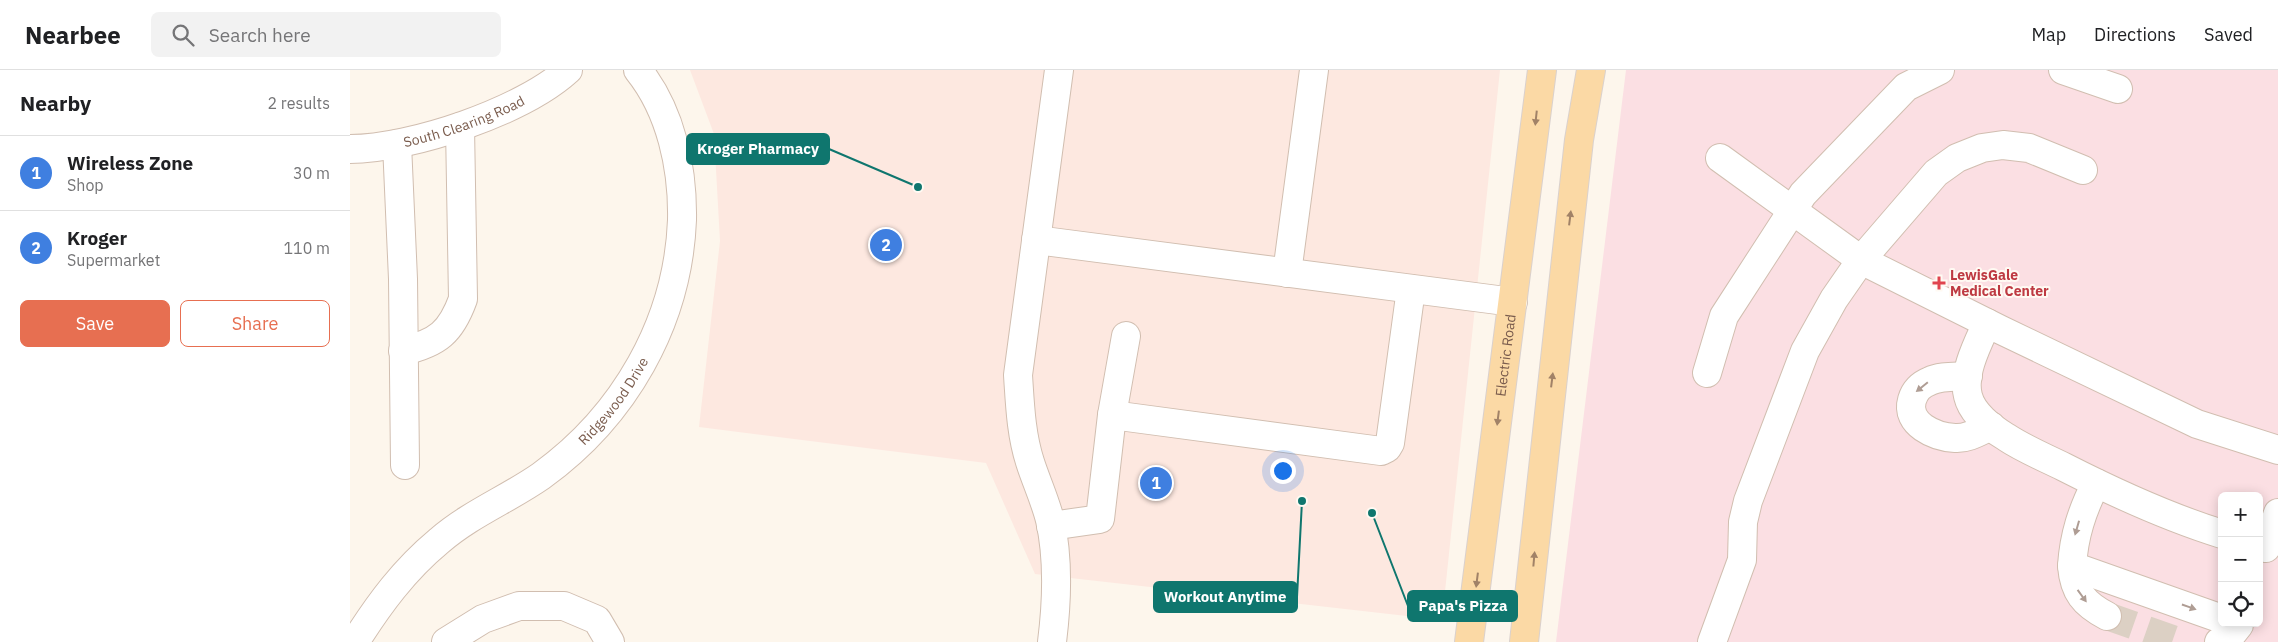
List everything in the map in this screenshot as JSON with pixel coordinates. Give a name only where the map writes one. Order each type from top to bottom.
[{"type":"main road","name":"Electric Road","points":[[1470,642],[1542,70]]},
{"type":"main road","points":[[1524,642],[1543,453],[1579,140],[1591,70]]},
{"type":"street","name":"South Clearing Road","points":[[350,149],[397,144],[460,127],[518,102],[560,77],[568,70]]},
{"type":"street","name":"Ridgewood Drive","points":[[354,642],[380,601],[411,565],[440,539],[488,506],[540,477],[577,447],[615,406],[641,366],[658,332],[672,287],[681,241],[682,198],[678,165],[668,125],[646,80],[638,70]]},
{"type":"street","points":[[1052,642],[1056,614],[1056,566],[1051,526],[1030,460],[1020,418],[1018,384],[1059,70]]},
{"type":"street","points":[[1287,273],[1314,70]]},
{"type":"street","points":[[1707,373],[1724,316],[1803,194],[1906,87],[1940,70]]},
{"type":"street","points":[[2062,70],[2118,89]]},
{"type":"street","points":[[403,351],[424,346],[442,336],[455,319],[462,299],[460,127]]},
{"type":"street","points":[[397,144],[405,465]]},
{"type":"street","points":[[1712,642],[1742,560],[1743,522],[1748,501],[1805,351],[1834,299],[1861,260],[1936,173],[1958,158],[1982,148],[1996,146],[2029,148],[2083,170]]},
{"type":"street","points":[[1720,158],[1861,260],[2197,424],[2278,450]]},
{"type":"street","points":[[1036,240],[1513,302]]},
{"type":"street","points":[[1112,415],[1380,450],[1387,448],[1390,443],[1402,372],[1411,289]]},
{"type":"street","points":[[1987,323],[1972,354],[1968,376],[1967,395],[1976,413],[2012,441],[2096,484],[2146,506],[2218,533]]},
{"type":"street","points":[[1051,526],[1100,519],[1112,415],[1126,336]]},
{"type":"street","points":[[1968,376],[1932,379],[1920,386],[1911,403],[1911,412],[1916,421],[1938,436],[1956,439],[1968,437],[1991,426]]},
{"type":"street","points":[[2096,484],[2084,507],[2076,529],[2072,566],[2073,582],[2082,597],[2093,609],[2107,616]]},
{"type":"street","points":[[2263,548],[2278,513]]},
{"type":"street","points":[[2072,566],[2218,621]]},
{"type":"street","points":[[446,642],[483,618],[519,606],[564,606],[597,620],[610,642]]},
{"type":"shaded area","points":[[690,70],[1500,70],[1442,620],[1035,574],[986,463],[699,427],[720,241],[714,134]]},
{"type":"shaded area","name":"LewisGale Medical Center","points":[[1626,70],[2278,70],[2278,642],[1556,642]]},
{"type":"tunnel","points":[[2107,616],[2181,642]]},
{"type":"place","name":"Kroger Pharmacy","points":[[918,187]]},
{"type":"place","name":"Kroger","points":[[886,245]]},
{"type":"place","name":"LewisGale Medical Center","points":[[1939,283]]},
{"type":"place","name":"Wireless Zone","points":[[1156,483]]},
{"type":"place","name":"Workout Anytime","points":[[1302,501]]},
{"type":"place","name":"Papa's Pizza","points":[[1372,513]]}]
